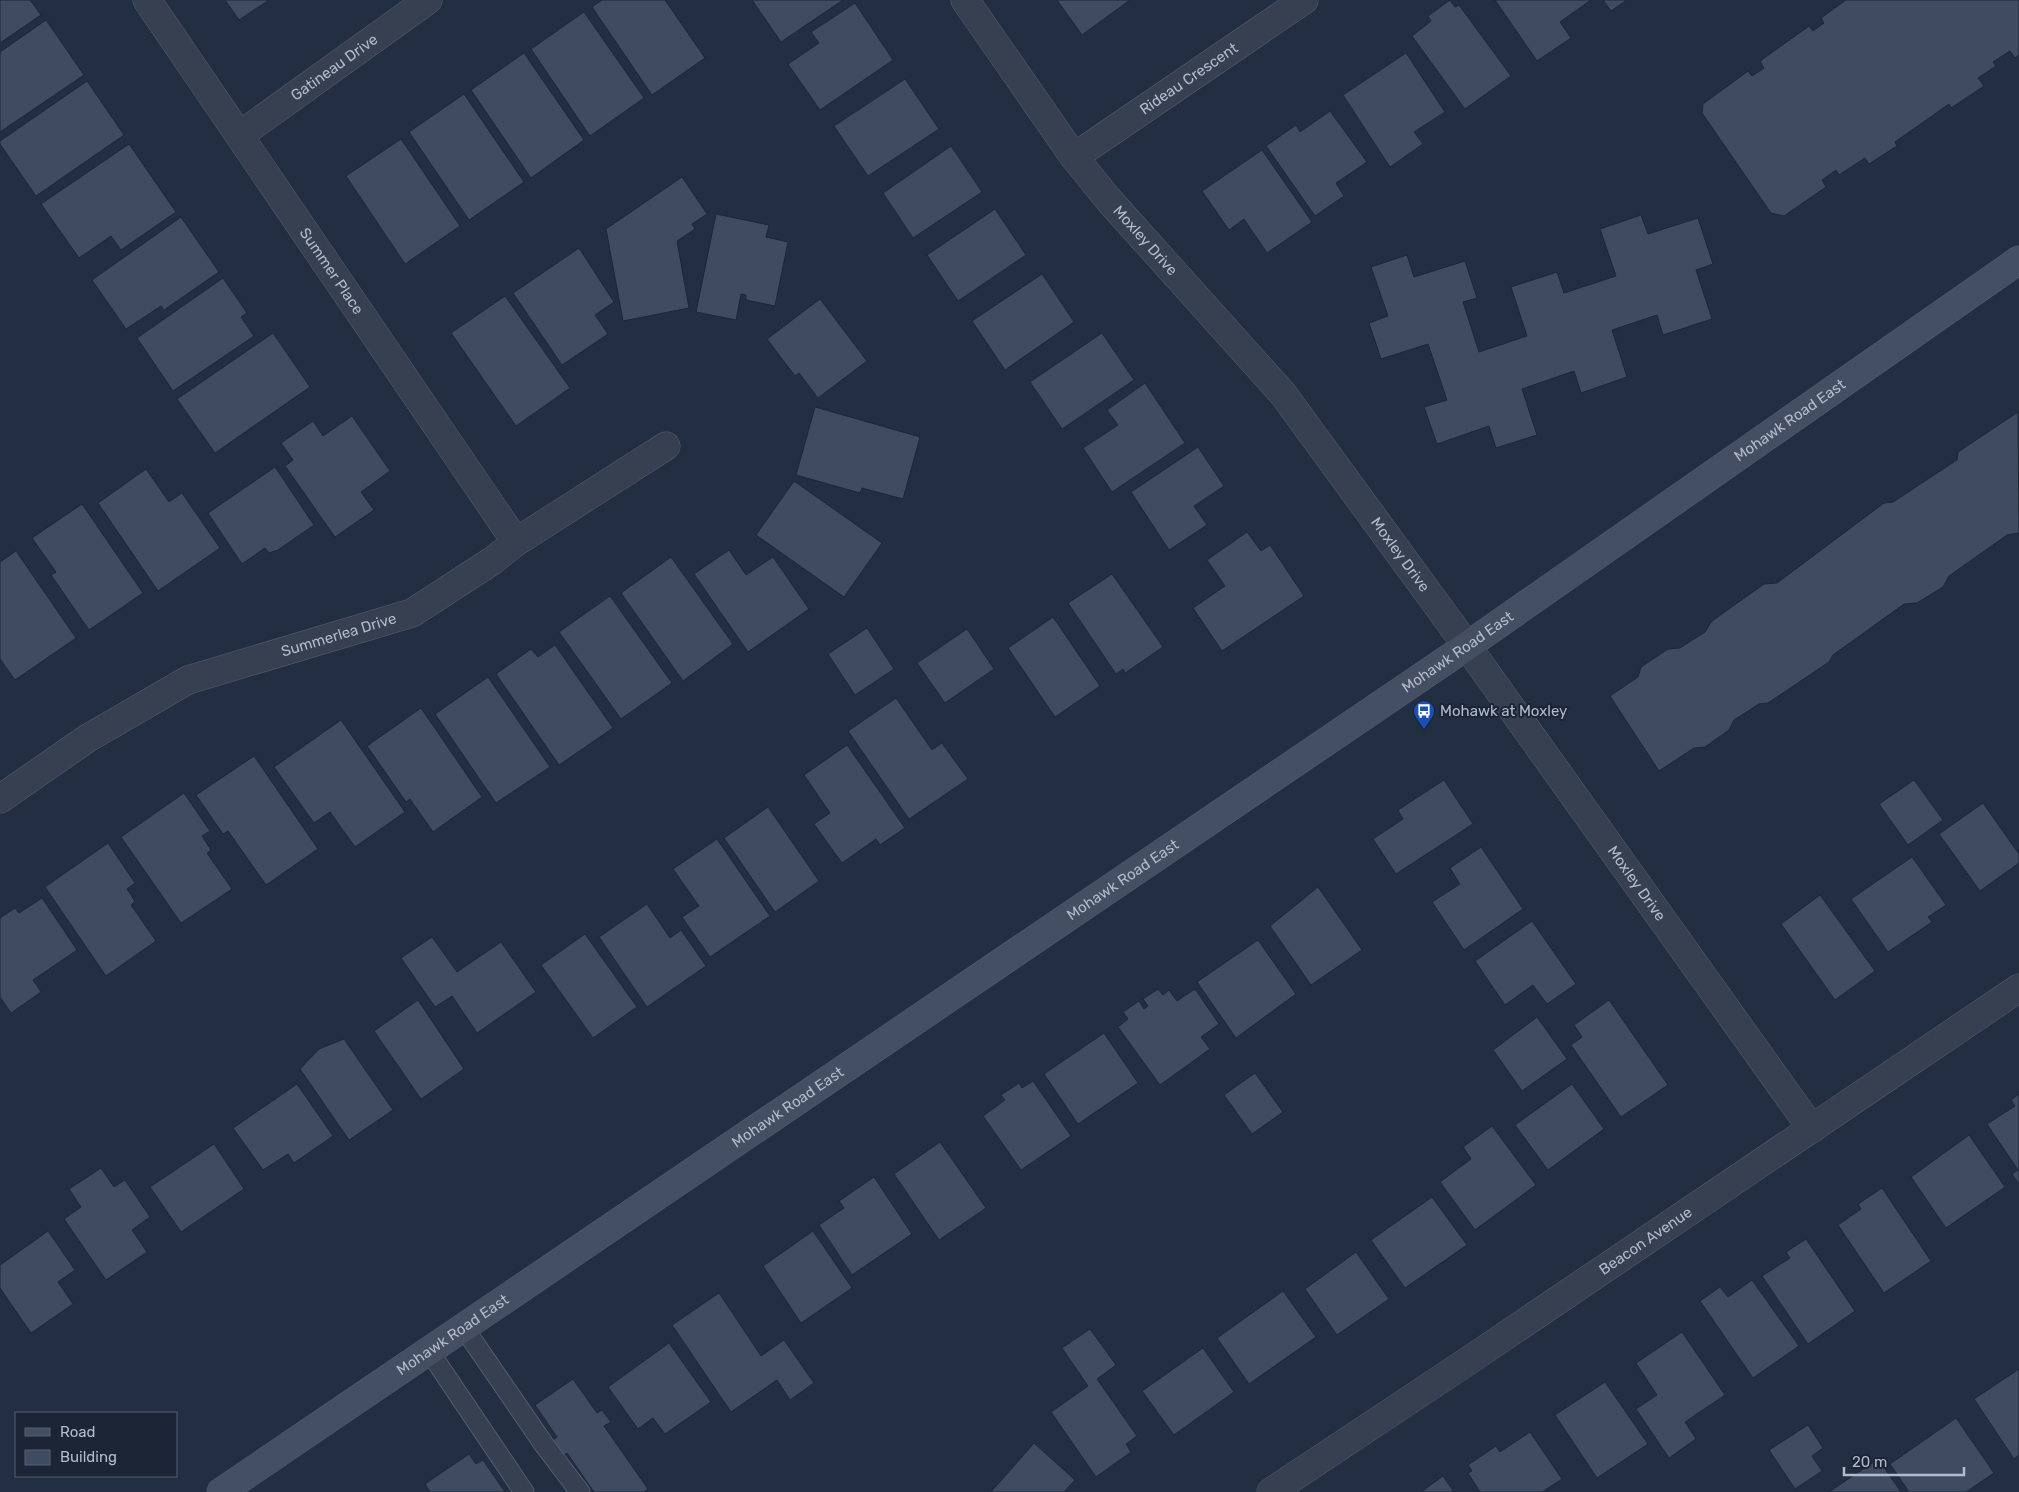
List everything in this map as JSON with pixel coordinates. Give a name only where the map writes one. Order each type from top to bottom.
[{"type":"main road","name":"Mohawk Road East","points":[[221,1492],[1467,646],[2019,260]]},
{"type":"street","name":"Summer Place","points":[[147,0],[516,542]]},
{"type":"street","name":"Gatineau Drive","points":[[240,135],[428,0]]},
{"type":"street","name":"Moxley Drive","points":[[965,0],[1074,157],[1108,199],[1284,394],[1467,646],[1812,1129]]},
{"type":"street","name":"Rideau Crescent","points":[[1074,157],[1304,0]]},
{"type":"street","name":"Summerlea Drive","points":[[0,800],[88,738],[188,680],[412,613],[492,561],[516,542],[666,446]]},
{"type":"street","name":"Beacon Avenue","points":[[1271,1492],[2019,988]]},
{"type":"lane","points":[[464,1328],[545,1446],[580,1492]]},
{"type":"lane","points":[[429,1352],[524,1492]]},
{"type":"building","points":[[0,0],[30,0],[41,15],[0,43]]},
{"type":"building","points":[[225,0],[269,0],[239,20]]},
{"type":"building","points":[[602,0],[665,0],[705,58],[652,95],[592,7]]},
{"type":"building","points":[[752,0],[843,0],[781,42]]},
{"type":"building","points":[[1057,0],[1130,0],[1082,35]]},
{"type":"building","points":[[1450,0],[1455,7],[1459,5],[1511,76],[1465,109],[1412,36],[1431,21],[1428,16]]},
{"type":"building","points":[[1495,0],[1591,0],[1560,22],[1571,38],[1537,61]]},
{"type":"building","points":[[1603,0],[1627,0],[1611,11]]},
{"type":"building","points":[[1846,0],[2019,0],[2019,55],[2015,58],[2010,51],[1993,62],[1996,66],[1978,78],[1984,86],[1951,108],[1949,104],[1895,142],[1897,146],[1869,164],[1865,158],[1839,175],[1836,170],[1822,180],[1826,187],[1784,216],[1771,213],[1702,113],[1703,104],[1748,71],[1752,76],[1764,68],[1760,61],[1809,26],[1813,31],[1824,23],[1821,18]]},
{"type":"building","points":[[855,3],[893,60],[820,110],[788,64],[819,43],[811,32]]},
{"type":"building","points":[[584,12],[644,98],[590,136],[531,49]]},
{"type":"building","points":[[46,20],[84,75],[0,132],[0,52]]},
{"type":"building","points":[[524,53],[584,140],[531,178],[471,90]]},
{"type":"building","points":[[1406,53],[1445,112],[1414,132],[1423,144],[1390,167],[1343,95]]},
{"type":"building","points":[[905,79],[939,129],[868,176],[834,126]]},
{"type":"building","points":[[87,81],[124,135],[36,196],[0,144],[0,141]]},
{"type":"building","points":[[464,94],[524,182],[469,220],[409,132]]},
{"type":"building","points":[[1330,111],[1367,162],[1336,183],[1344,196],[1315,216],[1266,146],[1296,125],[1300,132]]},
{"type":"building","points":[[401,139],[460,226],[405,264],[346,176]]},
{"type":"building","points":[[129,144],[176,212],[121,250],[111,236],[79,258],[41,204]]},
{"type":"building","points":[[951,146],[982,192],[913,238],[883,193]]},
{"type":"building","points":[[1262,150],[1312,222],[1267,253],[1244,219],[1229,230],[1202,191]]},
{"type":"building","points":[[682,177],[707,214],[692,224],[695,229],[677,241],[689,308],[623,321],[606,229]]},
{"type":"building","points":[[995,209],[1026,255],[958,301],[927,255]]},
{"type":"building","points":[[716,214],[769,225],[766,237],[788,242],[775,306],[746,300],[746,295],[741,294],[736,320],[696,312]]},
{"type":"building","points":[[1641,215],[1648,234],[1698,218],[1713,264],[1696,270],[1712,319],[1663,335],[1657,315],[1612,330],[1627,377],[1581,393],[1574,371],[1522,389],[1537,435],[1496,448],[1489,426],[1437,444],[1424,407],[1447,400],[1428,344],[1381,359],[1369,323],[1388,316],[1371,267],[1407,255],[1414,277],[1465,261],[1477,298],[1463,302],[1479,352],[1527,336],[1511,287],[1557,272],[1564,293],[1616,276],[1600,229]]},
{"type":"building","points":[[181,217],[219,272],[164,310],[161,306],[126,329],[92,280]]},
{"type":"building","points":[[579,248],[614,302],[595,315],[608,334],[562,365],[513,293]]},
{"type":"building","points":[[1042,274],[1074,322],[1005,370],[972,321]]},
{"type":"building","points":[[223,278],[247,313],[241,317],[254,336],[173,391],[137,338]]},
{"type":"building","points":[[505,296],[570,388],[516,426],[451,333]]},
{"type":"building","points":[[820,299],[867,361],[818,398],[799,373],[795,376],[767,339]]},
{"type":"building","points":[[273,333],[310,387],[215,453],[177,399]]},
{"type":"building","points":[[1102,333],[1134,380],[1062,429],[1030,382]]},
{"type":"building","points":[[1145,383],[1185,443],[1112,492],[1083,448],[1118,425],[1107,410]]},
{"type":"building","points":[[815,407],[920,437],[903,499],[862,488],[860,493],[796,475]]},
{"type":"building","points":[[2018,412],[2019,533],[2007,535],[1949,576],[1943,587],[1917,603],[1904,604],[1833,655],[1829,662],[1768,703],[1759,704],[1734,720],[1729,730],[1705,747],[1694,748],[1659,771],[1610,696],[1638,677],[1641,667],[1668,649],[1680,648],[1705,632],[1712,621],[1764,584],[1777,583],[1884,503],[1893,502],[1957,460],[1958,452]]},
{"type":"building","points":[[352,416],[390,471],[361,492],[374,510],[335,537],[285,466],[293,460],[281,443],[313,421],[323,436]]},
{"type":"building","points":[[1198,447],[1224,486],[1194,506],[1207,525],[1169,550],[1131,492]]},
{"type":"building","points":[[275,467],[314,525],[278,550],[269,553],[265,548],[242,564],[208,513]]},
{"type":"building","points":[[146,469],[169,502],[182,493],[220,548],[158,591],[98,503]]},
{"type":"building","points":[[794,481],[882,543],[844,597],[756,535]]},
{"type":"building","points":[[82,504],[143,593],[89,630],[51,575],[56,572],[32,538]]},
{"type":"building","points":[[1247,532],[1261,551],[1270,545],[1304,596],[1222,651],[1193,608],[1225,586],[1207,560]]},
{"type":"building","points":[[729,550],[746,575],[773,557],[809,609],[748,652],[694,574]]},
{"type":"building","points":[[16,551],[76,638],[15,680],[0,659],[0,562]]},
{"type":"building","points":[[671,557],[733,644],[683,681],[621,593]]},
{"type":"building","points":[[1112,574],[1163,647],[1125,673],[1123,669],[1116,674],[1068,603]]},
{"type":"building","points":[[610,596],[672,683],[621,719],[559,632]]},
{"type":"building","points":[[1053,617],[1100,686],[1055,717],[1008,648]]},
{"type":"building","points":[[867,628],[894,669],[855,695],[828,654]]},
{"type":"building","points":[[967,629],[994,669],[945,703],[917,663]]},
{"type":"building","points":[[555,645],[613,728],[559,765],[496,674],[531,649],[538,657]]},
{"type":"building","points":[[488,677],[550,767],[496,803],[435,714]]},
{"type":"building","points":[[896,698],[932,750],[942,743],[968,779],[909,819],[848,731]]},
{"type":"building","points":[[421,708],[482,797],[433,832],[410,799],[406,802],[367,746]]},
{"type":"building","points":[[341,720],[405,812],[355,847],[330,812],[314,823],[274,767]]},
{"type":"building","points":[[847,745],[905,828],[880,845],[876,839],[842,863],[814,824],[830,813],[804,775]]},
{"type":"building","points":[[254,756],[318,849],[266,885],[228,831],[223,834],[196,795]]},
{"type":"building","points":[[1444,780],[1473,824],[1396,874],[1373,839],[1403,819],[1398,810]]},
{"type":"building","points":[[1914,780],[1943,820],[1908,845],[1879,804]]},
{"type":"building","points":[[184,793],[210,831],[202,836],[211,850],[207,853],[232,889],[181,923],[121,837]]},
{"type":"building","points":[[1983,803],[2019,854],[2019,863],[1980,891],[1939,834]]},
{"type":"building","points":[[768,807],[819,881],[775,912],[724,838]]},
{"type":"building","points":[[717,839],[770,916],[710,957],[682,917],[699,906],[673,869]]},
{"type":"building","points":[[108,843],[135,883],[127,889],[135,901],[131,905],[156,941],[106,976],[45,887]]},
{"type":"building","points":[[1481,847],[1523,909],[1464,950],[1432,902],[1460,884],[1450,868]]},
{"type":"building","points":[[1912,857],[1946,905],[1928,917],[1932,922],[1888,952],[1851,899]]},
{"type":"building","points":[[1318,887],[1362,950],[1311,985],[1270,926]]},
{"type":"building","points":[[1820,895],[1875,971],[1835,1000],[1781,924]]},
{"type":"building","points":[[42,898],[77,950],[33,980],[41,992],[11,1013],[0,997],[0,918],[15,908],[19,913]]},
{"type":"building","points":[[647,904],[670,938],[681,930],[706,966],[647,1007],[599,937]]},
{"type":"building","points":[[1532,921],[1576,984],[1547,1004],[1533,985],[1505,1005],[1475,961]]},
{"type":"building","points":[[585,934],[637,1007],[593,1038],[541,965]]},
{"type":"building","points":[[432,937],[457,972],[501,942],[536,992],[477,1033],[452,996],[435,1007],[401,958]]},
{"type":"building","points":[[1258,940],[1296,994],[1236,1038],[1197,982]]},
{"type":"building","points":[[1158,989],[1163,995],[1169,990],[1177,1001],[1195,989],[1219,1024],[1201,1037],[1210,1049],[1160,1085],[1118,1027],[1128,1019],[1123,1012],[1139,1001],[1144,1009],[1148,1006],[1143,999]]},
{"type":"building","points":[[418,1000],[464,1069],[421,1099],[374,1031]]},
{"type":"building","points":[[1609,1000],[1668,1085],[1621,1117],[1571,1045],[1582,1037],[1574,1025]]},
{"type":"building","points":[[1537,1017],[1567,1059],[1522,1091],[1493,1050]]},
{"type":"building","points":[[1104,1033],[1138,1083],[1078,1124],[1044,1074]]},
{"type":"building","points":[[344,1039],[393,1110],[349,1140],[300,1069],[319,1049]]},
{"type":"building","points":[[1255,1073],[1283,1112],[1252,1134],[1224,1095]]},
{"type":"building","points":[[1033,1081],[1071,1136],[1021,1170],[983,1116],[1005,1100],[1001,1095],[1019,1083],[1022,1088]]},
{"type":"building","points":[[297,1084],[333,1136],[294,1163],[288,1154],[263,1170],[233,1128]]},
{"type":"building","points":[[1572,1084],[1604,1129],[1548,1170],[1515,1125]]},
{"type":"building","points":[[2019,1094],[2019,1184],[2012,1174],[2018,1170],[1987,1124],[2015,1106],[2011,1100]]},
{"type":"building","points":[[1492,1126],[1536,1185],[1475,1230],[1440,1182],[1471,1159],[1463,1147]]},
{"type":"building","points":[[1969,1135],[2005,1187],[1946,1228],[1911,1177]]},
{"type":"building","points":[[940,1142],[986,1208],[939,1240],[894,1174]]},
{"type":"building","points":[[214,1144],[244,1189],[181,1232],[150,1187]]},
{"type":"building","points":[[101,1168],[114,1187],[125,1180],[150,1217],[132,1230],[147,1252],[106,1280],[64,1219],[81,1207],[69,1189]]},
{"type":"building","points":[[874,1177],[912,1234],[852,1275],[819,1225],[844,1208],[839,1201]]},
{"type":"building","points":[[1882,1188],[1931,1261],[1884,1293],[1838,1225],[1861,1209],[1858,1204]]},
{"type":"building","points":[[1432,1197],[1467,1245],[1405,1288],[1371,1240]]},
{"type":"building","points":[[48,1231],[75,1270],[58,1282],[73,1304],[31,1333],[0,1288],[0,1265]]},
{"type":"building","points":[[813,1231],[852,1288],[801,1323],[763,1266]]},
{"type":"building","points":[[1806,1239],[1855,1311],[1808,1344],[1762,1276],[1790,1258],[1786,1252]]},
{"type":"building","points":[[1356,1252],[1389,1299],[1337,1335],[1305,1289]]},
{"type":"building","points":[[1752,1280],[1799,1346],[1753,1378],[1700,1301],[1720,1287],[1728,1297]]},
{"type":"building","points":[[1283,1291],[1316,1337],[1249,1384],[1217,1338]]},
{"type":"building","points":[[719,1293],[761,1356],[784,1340],[814,1383],[790,1400],[777,1380],[731,1412],[672,1325]]},
{"type":"building","points":[[1090,1329],[1116,1365],[1097,1379],[1137,1436],[1126,1444],[1131,1452],[1096,1477],[1051,1412],[1088,1386],[1062,1348]]},
{"type":"building","points":[[1682,1332],[1725,1395],[1685,1422],[1696,1439],[1669,1458],[1636,1409],[1657,1395],[1636,1363]]},
{"type":"building","points":[[669,1343],[711,1402],[665,1434],[653,1418],[638,1429],[608,1387]]},
{"type":"building","points":[[1203,1348],[1234,1392],[1174,1435],[1142,1391]]},
{"type":"building","points":[[2019,1369],[2019,1455],[2014,1459],[1974,1399]]},
{"type":"building","points":[[573,1379],[597,1413],[602,1410],[611,1422],[604,1426],[648,1489],[644,1492],[594,1492],[567,1453],[560,1458],[550,1442],[557,1437],[535,1405]]},
{"type":"building","points":[[1605,1382],[1648,1444],[1597,1478],[1555,1415]]},
{"type":"building","points":[[1956,1418],[1994,1473],[1966,1492],[1909,1492],[1890,1464]]},
{"type":"building","points":[[1808,1425],[1823,1448],[1812,1456],[1822,1471],[1795,1489],[1769,1450]]},
{"type":"building","points":[[1530,1432],[1562,1479],[1542,1492],[1480,1492],[1468,1473],[1472,1471],[1468,1465],[1496,1446],[1500,1452]]},
{"type":"building","points":[[1034,1443],[1075,1480],[1064,1492],[991,1492]]},
{"type":"building","points":[[469,1454],[476,1464],[483,1460],[505,1492],[430,1492],[425,1484]]},
{"type":"building","points":[[1878,1459],[1901,1492],[1829,1492]]},
{"type":"building","points":[[1443,1476],[1454,1492],[1421,1492]]},
{"type":"place","name":"Mohawk at Moxley","points":[[1424,730]]}]
